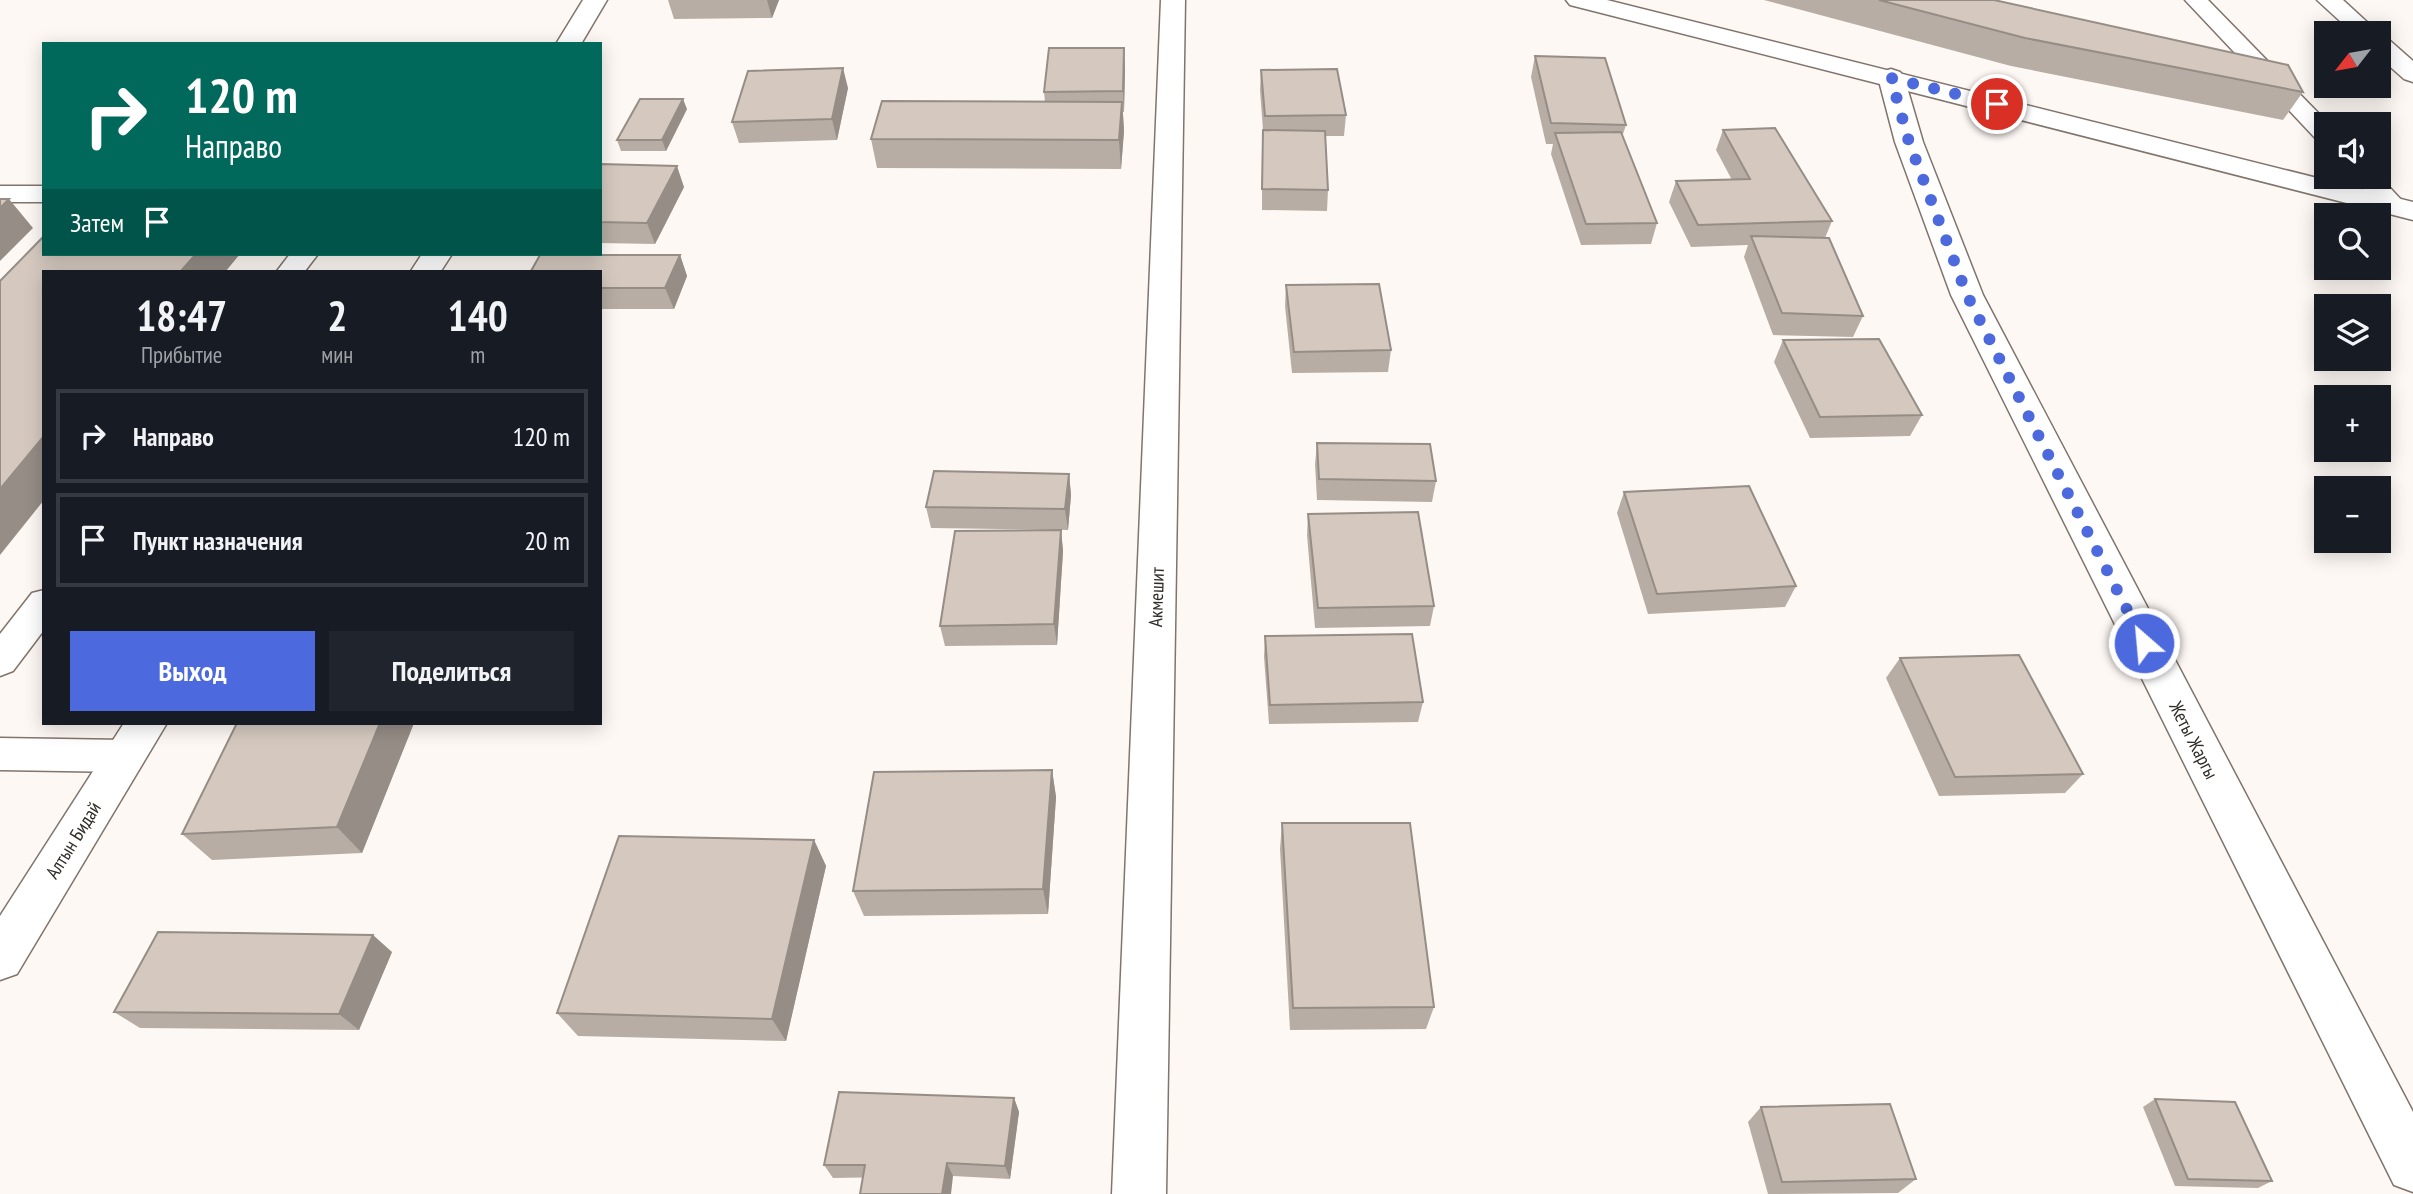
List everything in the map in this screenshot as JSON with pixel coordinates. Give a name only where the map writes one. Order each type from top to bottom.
[{"type":"main road","points":[[569,42],[595,0]]},
{"type":"main road","name":"Акмешит","points":[[1139,1194],[1173,0]]},
{"type":"main road","points":[[1578,0],[2404,209]]},
{"type":"main road","points":[[2329,0],[2353,21]]},
{"type":"main road","points":[[2391,55],[2413,74]]},
{"type":"main road","name":"Жеты Жаргы","points":[[1891,78],[1909,142],[1967,295],[2413,1166]]},
{"type":"main road","name":"Алтын Бидай","points":[[0,958],[135,740]]},
{"type":"lane","points":[[2196,0],[2314,123]]},
{"type":"lane","points":[[2380,189],[2404,209]]},
{"type":"lane","points":[[0,194],[42,194]]},
{"type":"lane","points":[[292,270],[302,256]]},
{"type":"lane","points":[[0,662],[42,606]]},
{"type":"lane","points":[[0,754],[135,740]]},
{"type":"building","points":[[1879,0],[1994,0],[2288,65],[2303,92],[2025,38]]},
{"type":"building","points":[[1049,48],[1124,48],[1123,91],[1044,92]]},
{"type":"building","points":[[1535,56],[1605,58],[1626,125],[1551,123]]},
{"type":"building","points":[[843,68],[832,119],[732,122],[748,71]]},
{"type":"building","points":[[1337,69],[1346,115],[1265,116],[1261,70]]},
{"type":"building","points":[[640,99],[683,99],[662,140],[617,140]]},
{"type":"building","points":[[882,101],[1122,102],[1119,140],[871,139]]},
{"type":"building","points":[[1775,128],[1832,221],[1698,225],[1676,181],[1750,179],[1723,130]]},
{"type":"building","points":[[1263,130],[1325,131],[1328,190],[1262,189]]},
{"type":"building","points":[[1621,132],[1657,223],[1586,224],[1555,133]]},
{"type":"building","points":[[602,164],[677,166],[647,223],[602,222]]},
{"type":"building","points":[[0,199],[9,199],[0,208]]},
{"type":"building","points":[[1751,236],[1829,238],[1863,316],[1782,313]]},
{"type":"building","points":[[42,238],[42,256],[194,256],[182,270],[42,270],[42,438],[0,489],[0,281]]},
{"type":"building","points":[[680,255],[665,288],[602,288],[602,270],[532,270],[539,256]]},
{"type":"building","points":[[1379,284],[1391,350],[1294,352],[1286,285]]},
{"type":"building","points":[[1879,339],[1922,415],[1820,417],[1783,340]]},
{"type":"building","points":[[1317,443],[1430,444],[1436,481],[1319,479]]},
{"type":"building","points":[[934,471],[1069,474],[1065,509],[926,507]]},
{"type":"building","points":[[1749,486],[1796,586],[1657,594],[1624,492]]},
{"type":"building","points":[[1418,512],[1434,606],[1318,608],[1308,514]]},
{"type":"building","points":[[1061,530],[1054,624],[940,626],[955,531]]},
{"type":"building","points":[[1412,634],[1423,702],[1270,705],[1265,636]]},
{"type":"building","points":[[2019,655],[2083,774],[1955,777],[1900,658]]},
{"type":"building","points":[[236,725],[379,725],[337,827],[182,834]]},
{"type":"building","points":[[1052,770],[1043,889],[853,891],[874,772]]},
{"type":"building","points":[[1282,823],[1410,823],[1434,1007],[1293,1008]]},
{"type":"building","points":[[619,836],[814,840],[772,1019],[557,1013]]},
{"type":"building","points":[[158,932],[373,935],[339,1014],[114,1012]]},
{"type":"building","points":[[839,1092],[1014,1098],[1005,1166],[947,1163],[942,1194],[860,1194],[865,1165],[824,1165]]},
{"type":"building","points":[[2155,1099],[2235,1102],[2272,1181],[2188,1179]]},
{"type":"building","points":[[1890,1104],[1916,1179],[1782,1182],[1761,1107]]},
{"type":"route","points":[[1997,104],[1891,78],[1909,142],[1967,295],[2144,643]]}]
